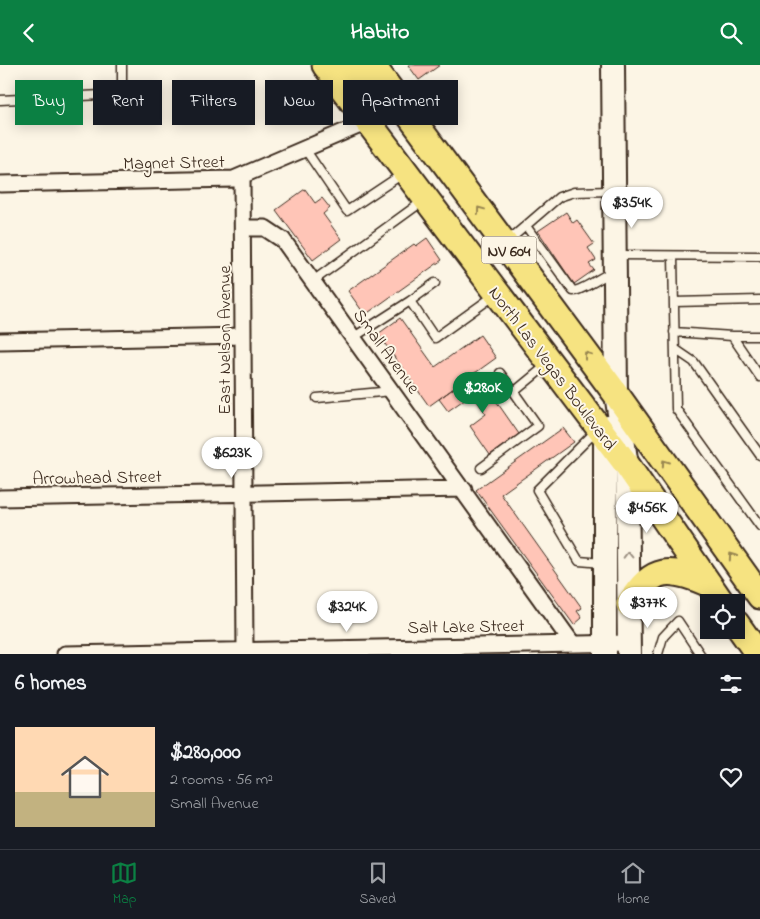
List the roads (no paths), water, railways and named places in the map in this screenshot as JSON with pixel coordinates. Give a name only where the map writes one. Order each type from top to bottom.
[{"type":"main road","name":"North Las Vegas Boulevard","points":[[325,65],[343,89]]},
{"type":"main road","points":[[339,65],[350,72],[357,80]]},
{"type":"main road","points":[[613,65],[616,394],[627,465],[629,649]]},
{"type":"main road","name":"North Las Vegas Boulevard","points":[[374,66],[384,80]]},
{"type":"main road","name":"North Las Vegas Boulevard","points":[[369,125],[627,465],[715,593]]},
{"type":"main road","points":[[396,125],[435,173],[461,185]]},
{"type":"main road","name":"North Las Vegas Boulevard","points":[[416,125],[616,394],[760,596]]},
{"type":"main road","points":[[605,649],[602,433],[616,394]]},
{"type":"main road","points":[[629,603],[641,584],[660,573],[687,575],[715,593]]},
{"type":"main road","points":[[745,636],[758,654]]},
{"type":"street","name":"Magnet Street","points":[[0,184],[234,179],[360,125]]},
{"type":"street","name":"East Nelson Avenue","points":[[242,176],[245,652]]},
{"type":"street","name":"Small Avenue","points":[[243,228],[265,228],[283,240],[464,489],[572,643]]},
{"type":"street","points":[[0,341],[243,337]]},
{"type":"street","name":"Arrowhead Street","points":[[0,498],[464,489]]},
{"type":"street","name":"Salt Lake Street","points":[[65,654],[245,652],[572,643],[605,649],[629,649]]},
{"type":"lane","points":[[0,99],[122,94],[122,65]]},
{"type":"lane","points":[[305,149],[347,211],[405,172]]},
{"type":"lane","points":[[505,244],[564,194],[614,191]]},
{"type":"lane","points":[[313,281],[426,199]]},
{"type":"lane","points":[[526,226],[573,291],[577,291],[595,279],[614,263],[672,256],[760,256]]},
{"type":"lane","points":[[672,256],[676,409],[760,526]]},
{"type":"lane","points":[[354,337],[435,283]]},
{"type":"lane","points":[[410,301],[436,338],[497,294]]},
{"type":"lane","points":[[674,302],[760,300]]},
{"type":"lane","points":[[674,332],[732,336],[760,335]]},
{"type":"lane","points":[[732,336],[760,377]]},
{"type":"lane","points":[[674,349],[694,362],[760,455]]},
{"type":"lane","points":[[514,392],[549,363]]},
{"type":"lane","points":[[481,468],[538,426],[500,373]]},
{"type":"lane","points":[[317,398],[392,391]]},
{"type":"lane","points":[[602,433],[537,490],[579,561],[605,563]]},
{"type":"lane","points":[[658,654],[663,637],[678,621],[700,654]]}]
